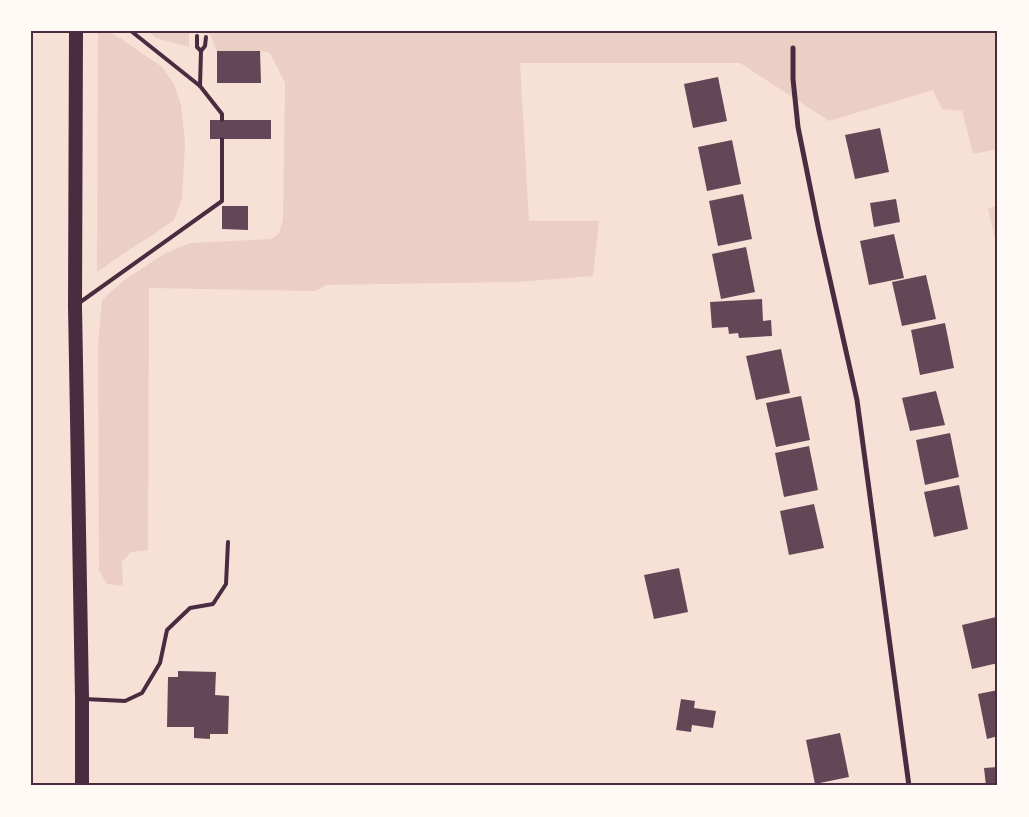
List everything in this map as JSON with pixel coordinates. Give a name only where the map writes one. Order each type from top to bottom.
[{"type":"highway","points":[[76,31],[75,306],[82,786]]},
{"type":"street","points":[[793,48],[793,79],[798,127],[857,400],[909,786]]},
{"type":"lane","points":[[131,31],[200,86],[222,114],[222,120]]},
{"type":"lane","points":[[197,36],[197,47],[201,51]]},
{"type":"lane","points":[[200,86],[201,51],[206,46],[206,37]]},
{"type":"lane","points":[[75,306],[222,201],[222,139]]},
{"type":"lane","points":[[82,698],[125,701],[142,693],[160,664],[167,630],[190,608],[213,604],[226,584],[228,542]]},
{"type":"shaded area","points":[[98,31],[114,34],[162,67],[174,84],[181,105],[185,143],[182,198],[174,220],[97,272]]},
{"type":"shaded area","points":[[148,31],[998,31],[998,149],[973,154],[962,111],[942,109],[933,90],[829,121],[740,63],[520,63],[529,221],[599,221],[593,276],[517,282],[326,285],[315,291],[149,288],[148,550],[131,552],[122,562],[123,586],[107,584],[99,570],[98,345],[102,300],[123,281],[164,254],[190,243],[272,239],[279,233],[283,220],[285,83],[270,53],[260,51],[217,51],[210,34],[189,32],[189,47],[156,38]]},
{"type":"shaded area","points":[[998,206],[998,253],[988,208]]},
{"type":"building","points":[[217,51],[260,51],[261,83],[217,83]]},
{"type":"building","points":[[718,77],[727,121],[693,128],[684,84]]},
{"type":"building","points":[[210,120],[271,120],[271,139],[210,139]]},
{"type":"building","points":[[880,128],[889,172],[855,179],[845,135]]},
{"type":"building","points":[[732,140],[741,184],[707,191],[698,147]]},
{"type":"building","points":[[743,194],[752,239],[718,246],[709,201]]},
{"type":"building","points":[[896,199],[900,222],[874,227],[870,203]]},
{"type":"building","points":[[222,206],[248,206],[248,230],[222,229]]},
{"type":"building","points":[[894,234],[904,278],[869,285],[860,241]]},
{"type":"building","points":[[746,247],[755,292],[721,299],[712,254]]},
{"type":"building","points":[[926,275],[936,319],[902,326],[892,282]]},
{"type":"building","points":[[762,299],[763,321],[771,320],[772,336],[739,338],[738,333],[729,334],[728,327],[712,328],[710,302]]},
{"type":"building","points":[[945,323],[954,368],[920,375],[911,330]]},
{"type":"building","points":[[781,349],[790,393],[756,400],[746,356]]},
{"type":"building","points":[[936,391],[945,425],[910,431],[902,398]]},
{"type":"building","points":[[801,396],[810,440],[776,447],[766,403]]},
{"type":"building","points":[[950,433],[959,477],[925,485],[916,440]]},
{"type":"building","points":[[809,446],[818,490],[784,497],[775,453]]},
{"type":"building","points":[[959,485],[968,529],[934,537],[924,492]]},
{"type":"building","points":[[814,504],[824,548],[789,555],[780,511]]},
{"type":"building","points":[[679,568],[688,612],[654,619],[644,575]]},
{"type":"building","points":[[996,617],[998,623],[998,663],[972,669],[962,625]]},
{"type":"building","points":[[178,671],[216,672],[215,695],[229,696],[228,734],[210,734],[210,739],[194,738],[194,727],[167,727],[168,677],[178,677]]},
{"type":"building","points":[[998,690],[998,736],[987,739],[978,694]]},
{"type":"building","points":[[681,699],[695,701],[694,708],[716,711],[713,728],[692,725],[691,732],[676,730]]},
{"type":"building","points":[[840,733],[849,777],[815,784],[806,740]]},
{"type":"building","points":[[998,767],[998,786],[986,786],[984,768]]}]
